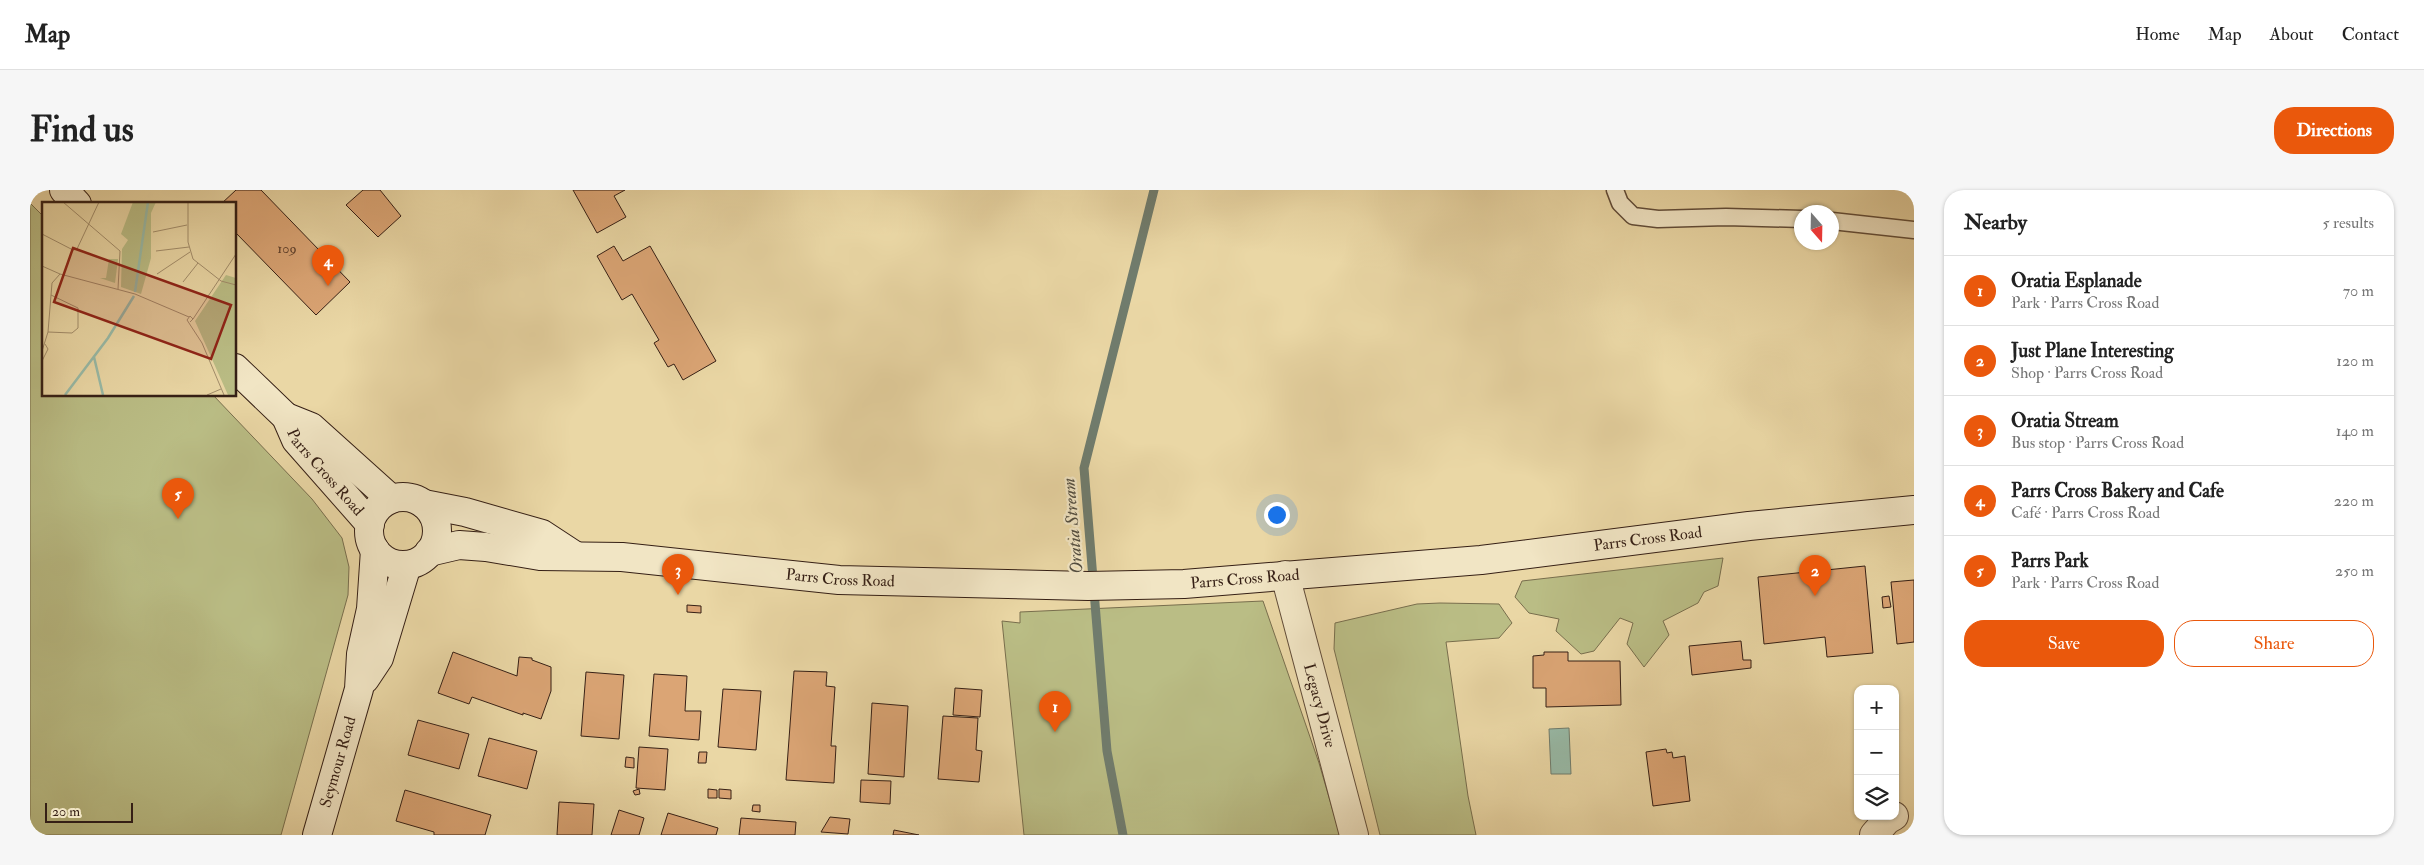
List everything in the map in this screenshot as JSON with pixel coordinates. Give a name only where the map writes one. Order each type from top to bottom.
[{"type":"main road","points":[[64,190],[75,202]]},
{"type":"main road","name":"Parrs Cross Road","points":[[236,369],[286,417],[311,427],[391,499]]},
{"type":"main road","name":"Parrs Cross Road","points":[[286,417],[296,440],[370,524]]},
{"type":"main road","points":[[424,504],[435,521],[437,531],[418,558],[390,562],[375,550],[370,540],[370,524],[374,513],[391,499],[402,497],[424,504],[465,512],[542,534],[574,555]]},
{"type":"main road","name":"Parrs Cross Road","points":[[418,558],[459,546],[486,547],[540,556],[622,557],[839,580],[1088,586],[1184,584],[1480,560],[1749,526],[1914,510]]},
{"type":"main road","name":"Seymour Road","points":[[317,835],[359,689],[361,654],[371,609],[375,550]]},
{"type":"main road","name":"Seymour Road","points":[[359,689],[378,658],[418,558]]},
{"type":"main road","name":"Legacy Drive","points":[[1285,575],[1354,835]]},
{"type":"main road","points":[[1899,814],[1914,809]]},
{"type":"main road","points":[[1874,835],[1887,820]]},
{"type":"lane","points":[[1615,190],[1620,204],[1633,216],[1658,219],[1726,217],[1794,219]]},
{"type":"lane","points":[[1839,222],[1914,230]]},
{"type":"green space","points":[[30,203],[42,215],[42,396],[214,396],[312,499],[342,538],[349,567],[348,595],[281,835],[30,835]]},
{"type":"green space","points":[[1723,558],[1718,586],[1704,592],[1698,603],[1663,621],[1669,635],[1644,667],[1627,644],[1633,623],[1620,618],[1594,651],[1581,654],[1556,631],[1559,619],[1529,613],[1515,597],[1522,581]]},
{"type":"green space","points":[[1263,601],[1319,763],[1340,835],[1024,835],[1002,621],[1020,623],[1020,612]]},
{"type":"green space","points":[[1417,604],[1499,604],[1512,623],[1499,638],[1446,642],[1468,796],[1476,835],[1380,835],[1334,649],[1335,623]]},
{"type":"shaded area","points":[[1569,728],[1571,774],[1551,774],[1549,729]]},
{"type":"building","points":[[236,190],[261,190],[350,282],[316,315],[236,233],[236,202],[223,202]]},
{"type":"building","points":[[363,190],[380,190],[401,216],[378,237],[346,205]]},
{"type":"building","points":[[573,190],[625,190],[614,196],[626,217],[597,233]]},
{"type":"building","points":[[614,246],[623,261],[650,246],[716,361],[683,380],[674,364],[668,367],[654,343],[659,340],[632,294],[622,300],[597,256]]},
{"type":"building","points":[[1865,566],[1873,653],[1827,657],[1825,637],[1764,644],[1758,577]]},
{"type":"building","points":[[1914,580],[1914,642],[1897,644],[1891,582]]},
{"type":"building","points":[[1889,596],[1891,607],[1883,608],[1882,597]]},
{"type":"building","points":[[687,605],[701,606],[701,613],[687,612]]},
{"type":"building","points":[[1741,641],[1743,660],[1751,660],[1751,668],[1692,675],[1689,646]]},
{"type":"building","points":[[453,652],[517,676],[519,657],[532,658],[532,660],[551,667],[551,691],[541,719],[523,713],[523,715],[472,697],[469,704],[438,693]]},
{"type":"building","points":[[1544,652],[1568,652],[1568,661],[1620,661],[1621,705],[1546,707],[1546,688],[1533,688],[1533,656],[1544,655]]},
{"type":"building","points":[[794,671],[827,672],[826,686],[835,687],[831,746],[836,746],[834,783],[786,780]]},
{"type":"building","points":[[586,672],[624,675],[619,739],[581,736]]},
{"type":"building","points":[[654,674],[687,676],[685,711],[701,711],[699,740],[649,736]]},
{"type":"building","points":[[955,688],[982,690],[980,717],[953,715]]},
{"type":"building","points":[[723,689],[761,691],[756,750],[718,747]]},
{"type":"building","points":[[872,703],[908,706],[904,777],[868,774]]},
{"type":"building","points":[[943,716],[978,718],[976,750],[982,751],[979,782],[938,779]]},
{"type":"building","points":[[418,720],[469,734],[459,769],[408,755]]},
{"type":"building","points":[[489,738],[537,751],[527,789],[478,776]]},
{"type":"building","points":[[639,747],[668,749],[665,790],[636,788]]},
{"type":"building","points":[[1666,749],[1667,753],[1672,752],[1673,758],[1685,756],[1690,801],[1653,806],[1646,752]]},
{"type":"building","points":[[699,752],[707,752],[706,763],[698,763]]},
{"type":"building","points":[[626,757],[634,758],[634,768],[625,767]]},
{"type":"building","points":[[861,780],[891,781],[890,804],[860,802]]},
{"type":"building","points":[[639,789],[640,794],[635,795],[633,791]]},
{"type":"building","points":[[708,789],[717,790],[717,798],[708,798]]},
{"type":"building","points":[[719,789],[731,790],[731,799],[719,798]]},
{"type":"building","points":[[405,790],[491,815],[485,835],[434,835],[434,832],[396,821]]},
{"type":"building","points":[[559,802],[594,804],[592,835],[557,835]]},
{"type":"building","points":[[753,805],[760,805],[760,812],[752,811]]},
{"type":"building","points":[[619,810],[644,818],[639,835],[611,835]]},
{"type":"building","points":[[668,813],[718,828],[716,835],[661,835]]},
{"type":"building","points":[[830,817],[850,819],[848,834],[821,832]]},
{"type":"building","points":[[741,818],[796,822],[795,835],[739,835]]},
{"type":"building","points":[[894,830],[919,835],[893,835]]},
{"type":"waterway","name":"Oratia Stream","points":[[1123,835],[1107,751],[1084,468],[1154,190]]},
{"type":"place","name":"Parrs Cross Bakery and Cafe","points":[[328,286]]},
{"type":"place","name":"Parrs Park","points":[[178,519]]},
{"type":"place","name":"Oratia Stream","points":[[678,595]]},
{"type":"place","name":"Just Plane Interesting","points":[[1815,596]]},
{"type":"place","name":"Oratia Esplanade","points":[[1055,732]]}]
